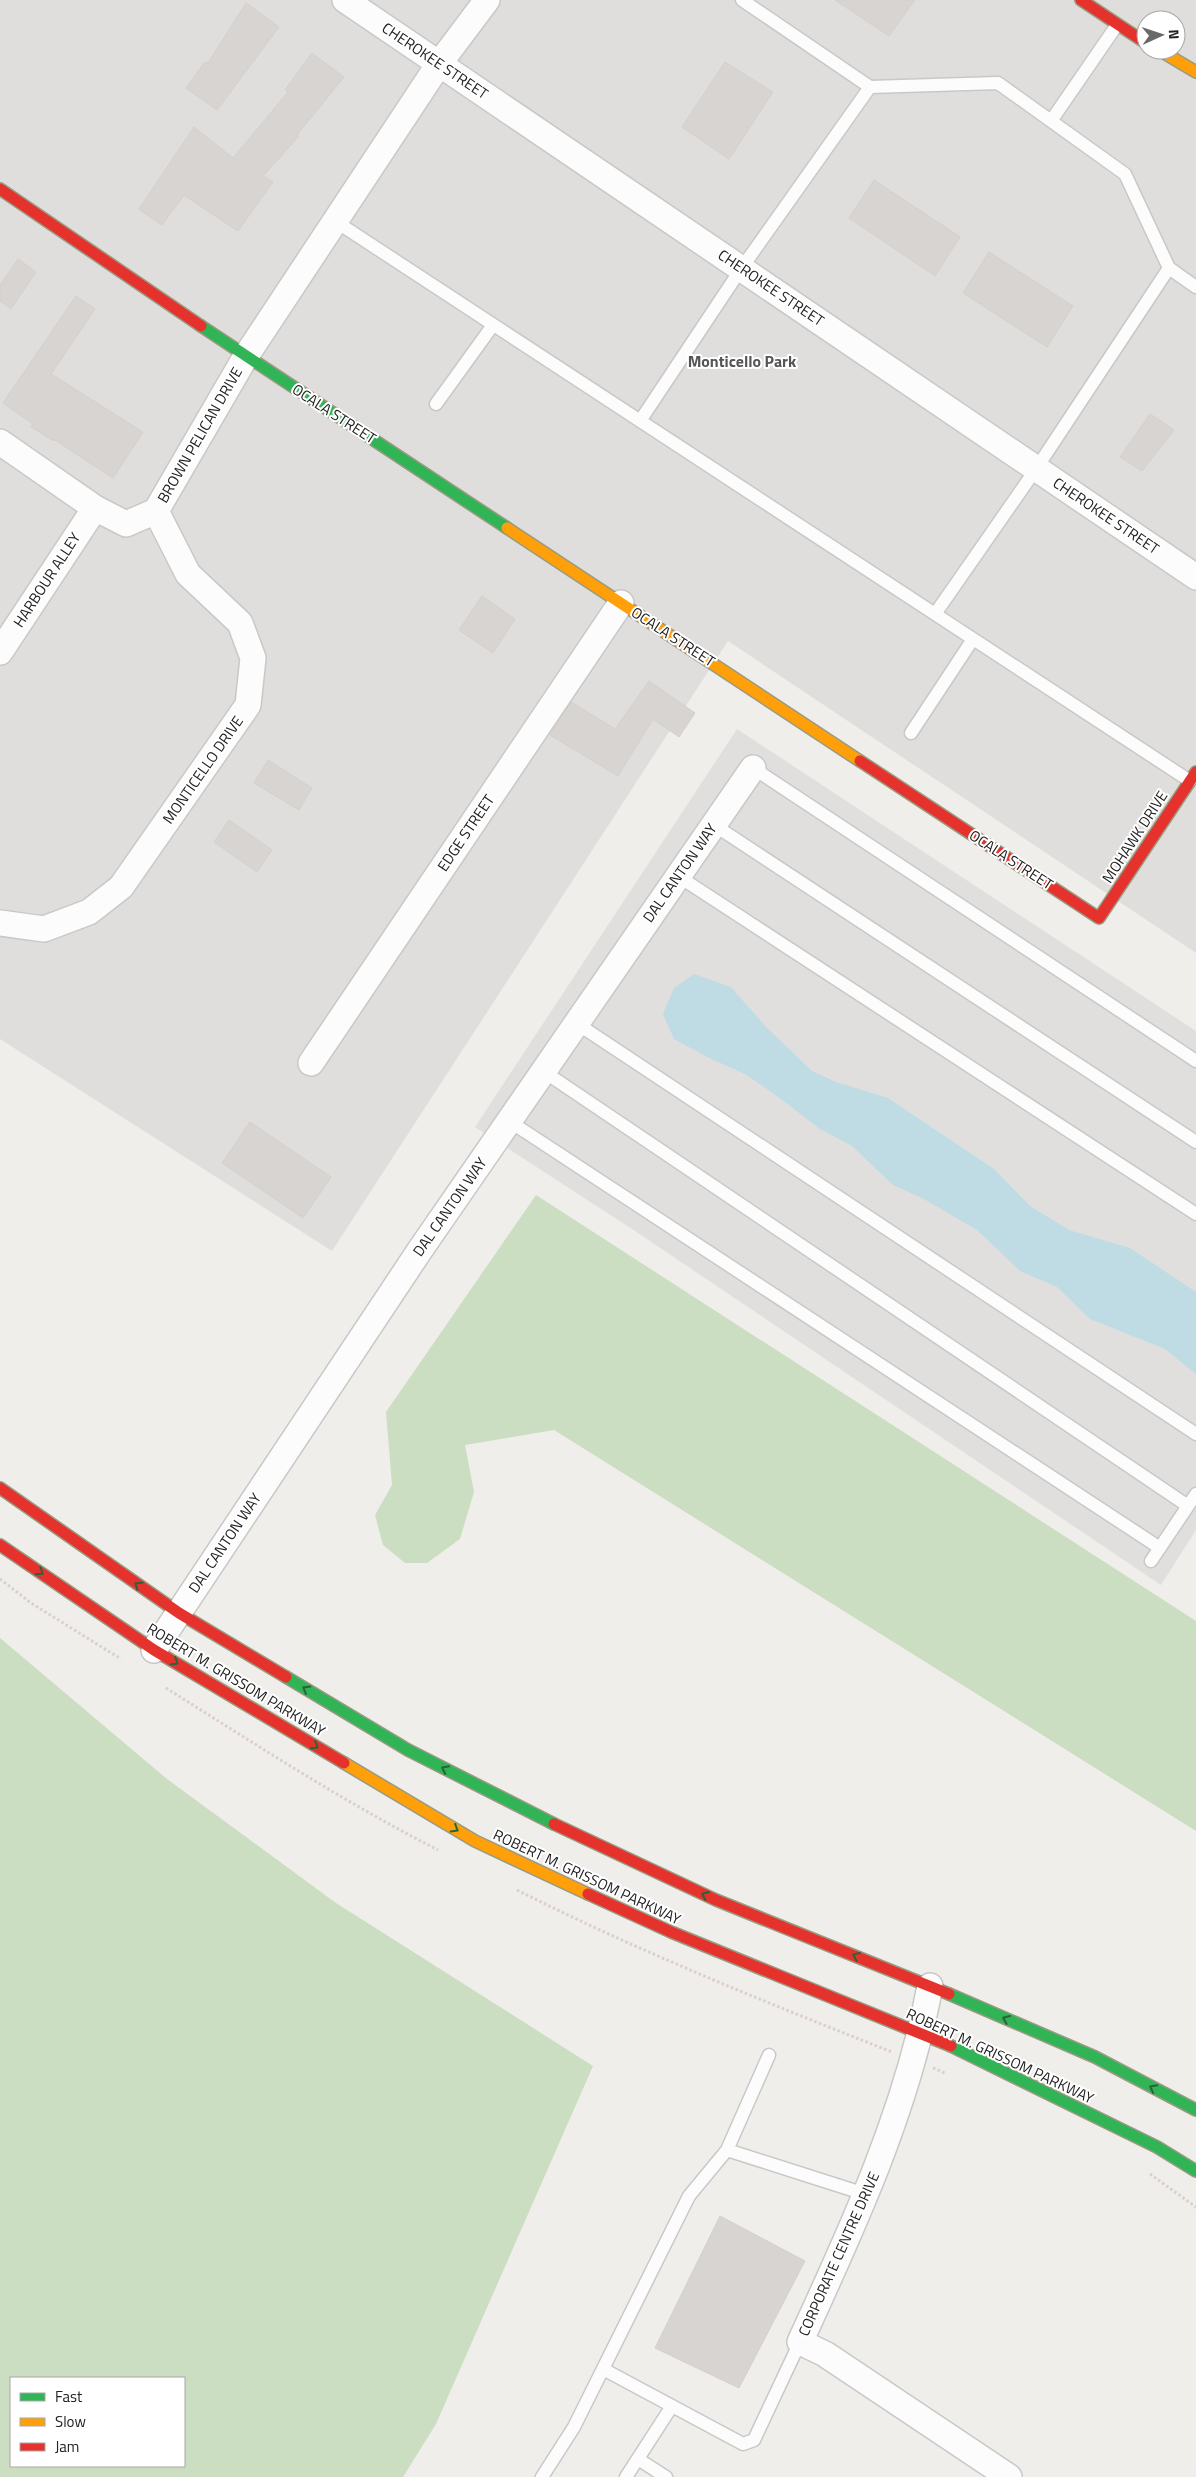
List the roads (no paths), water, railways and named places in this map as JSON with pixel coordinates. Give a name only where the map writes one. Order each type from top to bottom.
[{"type":"main road","points":[[1081,0],[1136,36]]},
{"type":"main road","points":[[1175,60],[1196,72]]},
{"type":"main road","name":"OCALA STREET","points":[[0,189],[246,356],[1099,918]]},
{"type":"main road","name":"MOHAWK DRIVE","points":[[1099,918],[1193,777]]},
{"type":"main road","name":"ROBERT M. GRISSOM PARKWAY","points":[[0,1488],[178,1613],[408,1750],[519,1808],[716,1900],[930,1986],[1095,2057],[1196,2110]]},
{"type":"main road","name":"ROBERT M. GRISSOM PARKWAY","points":[[0,1545],[154,1650],[475,1841],[670,1932],[921,2034],[1157,2147],[1196,2171]]},
{"type":"street","name":"CHEROKEE STREET","points":[[345,0],[1196,577]]},
{"type":"street","points":[[246,356],[439,64],[487,0]]},
{"type":"street","name":"BROWN PELICAN DRIVE","points":[[0,442],[95,508],[126,524],[156,512],[246,356]]},
{"type":"street","name":"HARBOUR ALLEY","points":[[0,652],[95,508]]},
{"type":"street","name":"MONTICELLO DRIVE","points":[[0,923],[44,929],[88,912],[121,887],[248,705],[253,658],[240,623],[188,574],[156,512]]},
{"type":"street","name":"EDGE STREET","points":[[311,1064],[621,603]]},
{"type":"street","name":"DAL CANTON WAY","points":[[154,1650],[420,1250],[753,768]]},
{"type":"street","name":"CORPORATE CENTRE DRIVE","points":[[930,1986],[921,2034],[880,2161],[800,2342],[825,2354],[1009,2477]]},
{"type":"lane","points":[[742,0],[870,87],[998,83],[1125,174],[1169,268],[1196,287]]},
{"type":"lane","points":[[1051,121],[1117,25]]},
{"type":"lane","points":[[640,421],[741,268],[870,87]]},
{"type":"lane","points":[[335,221],[934,614],[1193,777]]},
{"type":"lane","points":[[934,614],[1036,469],[1169,268]]},
{"type":"lane","points":[[436,404],[494,325]]},
{"type":"lane","points":[[910,733],[973,639]]},
{"type":"lane","points":[[753,768],[1196,1062]]},
{"type":"lane","points":[[714,825],[1196,1142]]},
{"type":"lane","points":[[678,876],[1196,1214]]},
{"type":"lane","points":[[576,1023],[1196,1434]]},
{"type":"lane","points":[[543,1072],[1188,1506]]},
{"type":"lane","points":[[509,1121],[1160,1548]]},
{"type":"lane","points":[[1151,1561],[1196,1494]]},
{"type":"lane","points":[[542,2477],[574,2427],[689,2196],[727,2150],[769,2055]]},
{"type":"lane","points":[[727,2150],[865,2194]]},
{"type":"lane","points":[[603,2369],[743,2444],[754,2440],[800,2342]]},
{"type":"lane","points":[[626,2477],[672,2406]]},
{"type":"lane","points":[[638,2458],[666,2477]]},
{"type":"water","points":[[694,974],[731,987],[766,1027],[812,1071],[836,1082],[888,1098],[994,1169],[1030,1206],[1069,1230],[1130,1248],[1196,1292],[1196,1374],[1165,1349],[1090,1319],[1057,1287],[1020,1271],[977,1230],[924,1199],[893,1185],[852,1146],[820,1129],[745,1074],[709,1058],[674,1039],[663,1014],[674,988]]},
{"type":"district","name":"Monticello Park","points":[[742,361]]}]
